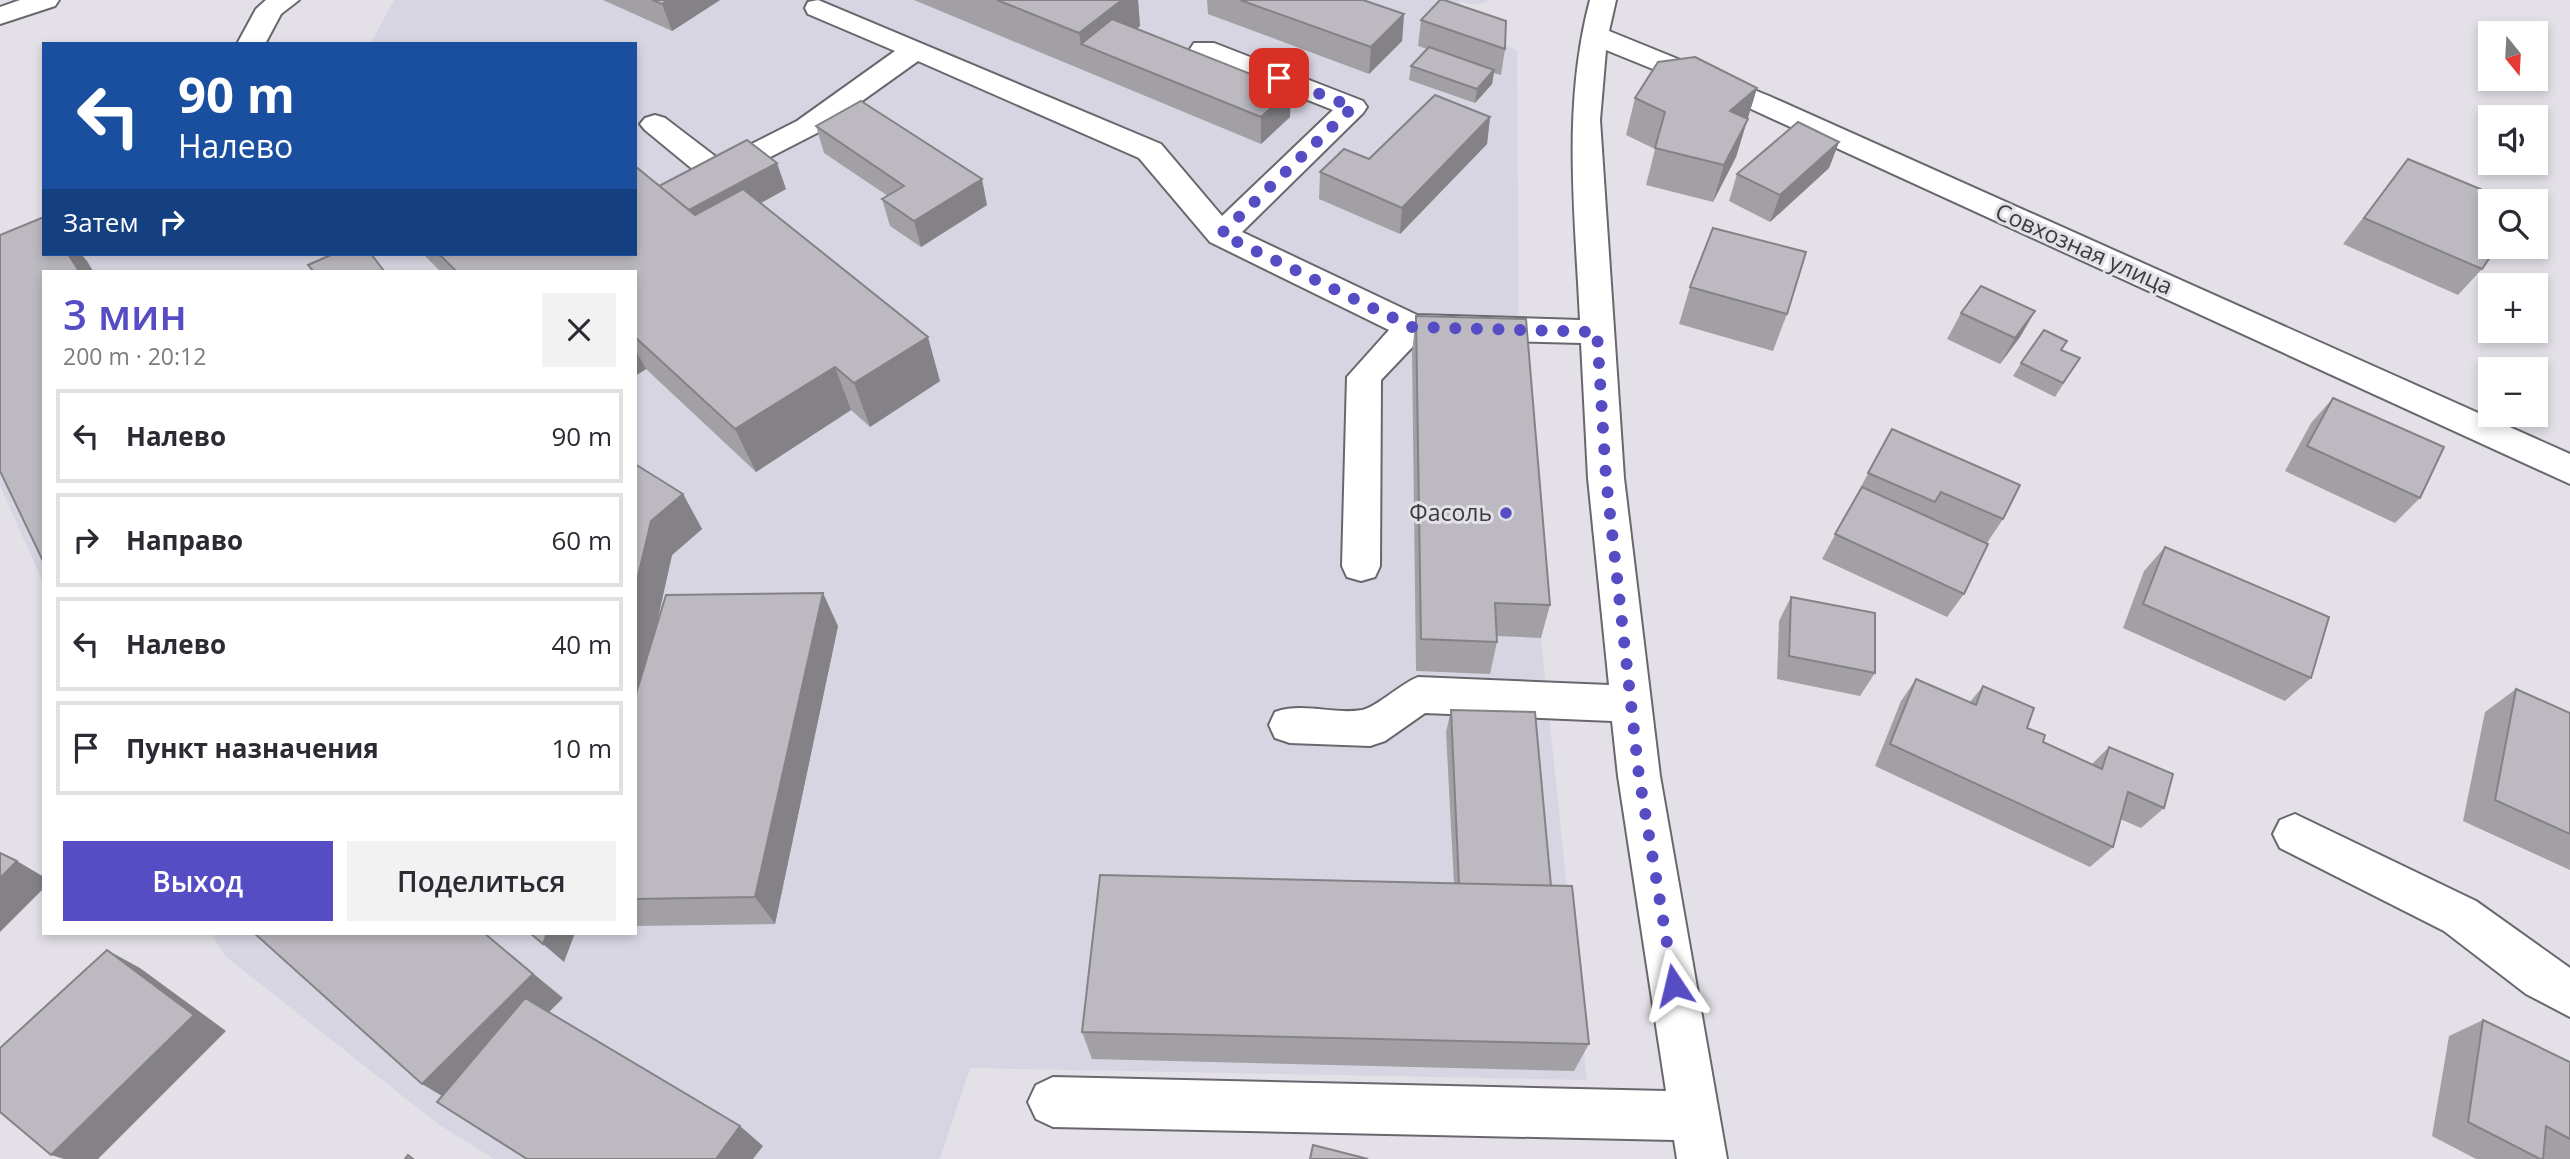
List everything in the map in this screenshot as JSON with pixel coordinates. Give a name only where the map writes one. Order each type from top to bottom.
[{"type":"street","points":[[0,16],[46,0]]},
{"type":"street","points":[[252,42],[270,9],[286,0]]},
{"type":"street","points":[[818,8],[1150,151],[1221,234],[1412,327],[1597,332]]},
{"type":"street","points":[[1053,1102],[1699,1137],[1639,776],[1606,478],[1585,120],[1598,18]]},
{"type":"street","name":"Совхозная улица","points":[[1598,18],[1759,102],[2570,470]]},
{"type":"street","points":[[1204,49],[1353,107],[1221,234]]},
{"type":"street","points":[[655,124],[718,174],[807,127],[915,50]]},
{"type":"street","points":[[1361,566],[1364,377],[1412,327]]},
{"type":"street","points":[[1290,725],[1370,728],[1418,695],[1632,704]]},
{"type":"street","points":[[2295,834],[2460,916],[2542,978],[2570,994]]},
{"type":"shaded area","points":[[394,0],[1491,0],[1475,5],[1461,2],[1444,24],[1517,50],[1519,356],[1541,638],[1587,1080],[970,1068],[940,1159],[494,1159],[438,1124],[225,956],[212,935],[637,935],[637,270],[42,270],[42,580],[0,486],[0,282],[43,256],[637,256],[637,42],[371,42]]},
{"type":"building","points":[[652,0],[668,0],[662,4]]},
{"type":"building","points":[[997,0],[1122,0],[1079,33]]},
{"type":"building","points":[[1240,0],[1363,0],[1404,14],[1371,47]]},
{"type":"building","points":[[1440,0],[1506,21],[1505,49],[1421,20]]},
{"type":"building","points":[[1112,19],[1291,90],[1261,117],[1081,44]]},
{"type":"building","points":[[1429,47],[1494,70],[1477,89],[1411,66]]},
{"type":"building","points":[[1695,57],[1757,88],[1730,111],[1748,119],[1724,165],[1655,148],[1665,112],[1635,98],[1658,62]]},
{"type":"building","points":[[1435,95],[1490,117],[1402,208],[1320,172],[1344,149],[1369,159]]},
{"type":"building","points":[[861,101],[982,179],[914,221],[882,199],[904,186],[816,126]]},
{"type":"building","points":[[1798,122],[1839,142],[1780,195],[1737,174]]},
{"type":"building","points":[[747,140],[777,163],[689,210],[659,186]]},
{"type":"building","points":[[2408,159],[2480,189],[2478,189],[2478,259],[2489,259],[2482,269],[2364,218]]},
{"type":"building","points":[[637,168],[695,215],[743,189],[928,337],[854,383],[835,367],[735,429],[637,339],[637,270],[455,270],[441,256],[637,256]]},
{"type":"building","points":[[42,218],[42,256],[69,256],[78,270],[42,270],[42,559],[0,471],[0,235]]},
{"type":"building","points":[[1713,228],[1806,252],[1787,314],[1690,287]]},
{"type":"building","points":[[328,256],[373,256],[383,270],[312,270],[308,265]]},
{"type":"building","points":[[1981,286],[2035,311],[2015,338],[1961,313]]},
{"type":"building","points":[[1416,316],[1526,319],[1550,605],[1495,603],[1497,642],[1421,639]]},
{"type":"building","points":[[2044,330],[2067,341],[2061,350],[2080,358],[2063,383],[2021,363]]},
{"type":"building","points":[[2333,398],[2444,447],[2420,498],[2307,446]]},
{"type":"building","points":[[1892,429],[2020,485],[2003,519],[1941,492],[1935,502],[1868,473]]},
{"type":"building","points":[[637,465],[683,494],[651,521],[637,580]]},
{"type":"building","points":[[1862,487],[1988,544],[1964,594],[1835,534]]},
{"type":"building","points":[[2165,547],[2329,617],[2311,678],[2143,604]]},
{"type":"building","points":[[823,593],[755,897],[637,899],[637,690],[666,595]]},
{"type":"building","points":[[1791,597],[1875,613],[1875,673],[1789,656]]},
{"type":"building","points":[[1916,679],[1976,705],[1983,686],[2034,708],[2027,728],[2045,735],[2043,742],[2102,769],[2109,747],[2173,774],[2164,808],[2128,792],[2113,847],[1890,744]]},
{"type":"building","points":[[2516,689],[2570,713],[2570,834],[2495,800]]},
{"type":"building","points":[[1451,710],[1535,712],[1551,886],[1459,884]]},
{"type":"building","points":[[0,853],[17,861],[0,878]]},
{"type":"building","points":[[1100,875],[1572,886],[1589,1044],[1082,1032]]},
{"type":"building","points":[[256,935],[486,935],[533,974],[422,1084]]},
{"type":"building","points":[[532,935],[546,935],[543,944]]},
{"type":"building","points":[[107,950],[194,1015],[51,1155],[0,1112],[0,1048]]},
{"type":"building","points":[[525,998],[740,1126],[716,1159],[527,1159],[437,1102]]},
{"type":"building","points":[[2483,1020],[2570,1062],[2570,1139],[2546,1126],[2543,1159],[2468,1122]]},
{"type":"building","points":[[1313,1145],[1368,1159],[1310,1159]]},
{"type":"place","name":"Фасоль","points":[[1506,513]]},
{"type":"route","points":[[1279,78],[1353,107],[1221,234],[1412,327],[1597,332],[1606,478],[1639,776],[1674,985]]}]
